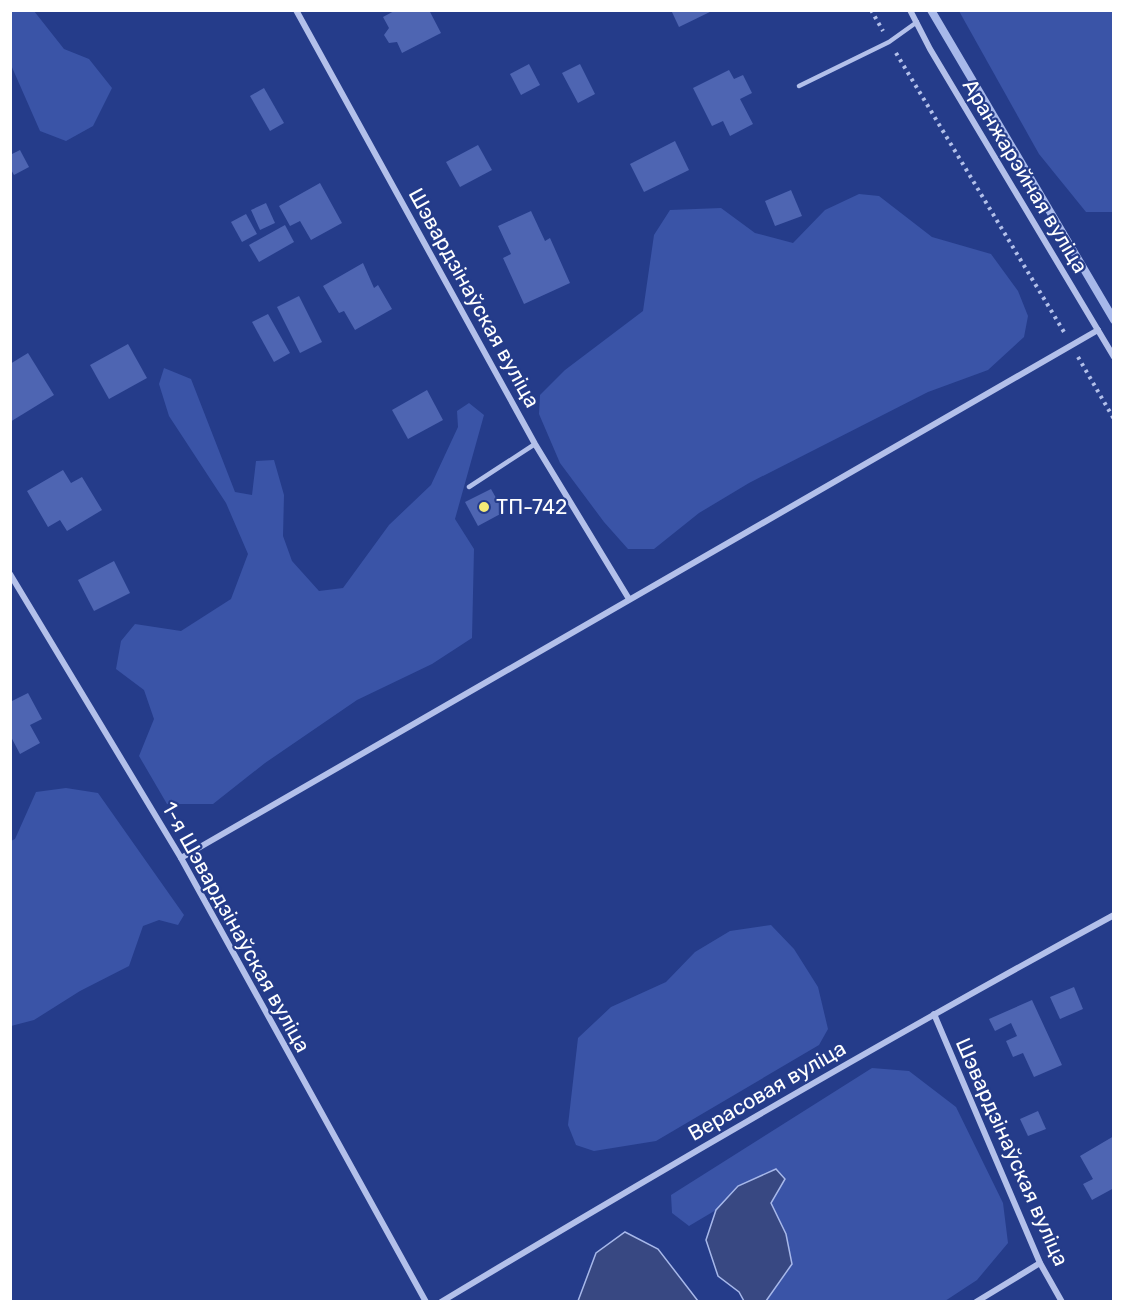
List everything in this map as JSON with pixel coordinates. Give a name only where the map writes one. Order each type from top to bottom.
[{"type":"street","name":"Шэвардзінаўская вуліца","points":[[296,10],[536,444],[629,599]]},
{"type":"street","name":"Аранжарэйная вуліца","points":[[910,10],[930,49],[1113,357]]},
{"type":"street","points":[[181,858],[1098,330]]},
{"type":"street","name":"1-я Шэвардзінаўская вуліца","points":[[10,574],[181,858],[426,1302]]},
{"type":"street","name":"Верасовая вуліца","points":[[441,1302],[636,1185],[934,1014],[1113,915]]},
{"type":"street","name":"Шэвардзінаўская вуліца","points":[[934,1014],[1040,1263],[1062,1302]]},
{"type":"street","points":[[976,1302],[1040,1263]]},
{"type":"lane","points":[[799,86],[889,42],[917,22]]},
{"type":"lane","points":[[470,487],[536,444]]},
{"type":"path","points":[[871,10],[1113,419]]},
{"type":"shaded area","points":[[10,11],[34,11],[64,49],[89,59],[112,88],[93,126],[66,141],[40,131],[11,65]]},
{"type":"shaded area","points":[[959,11],[1113,11],[1113,212],[1086,212],[1039,154]]},
{"type":"shaded area","points":[[859,194],[879,196],[932,237],[991,254],[1018,291],[1028,316],[1024,337],[988,370],[928,392],[749,483],[699,513],[654,549],[628,549],[604,522],[560,463],[539,414],[540,395],[565,370],[643,311],[654,235],[670,210],[721,208],[755,233],[793,243],[825,210]]},
{"type":"shaded area","points":[[164,368],[191,379],[235,492],[252,495],[256,461],[274,460],[284,495],[283,536],[292,561],[319,591],[343,588],[389,525],[431,485],[458,427],[457,411],[469,403],[484,415],[455,519],[474,549],[472,638],[432,664],[357,700],[265,763],[213,804],[167,804],[139,756],[154,719],[144,690],[116,669],[121,641],[135,624],[181,631],[231,599],[248,554],[226,503],[169,416],[159,384]]},
{"type":"shaded area","points":[[66,788],[98,793],[184,915],[178,925],[159,920],[143,926],[129,966],[80,991],[34,1020],[11,1026],[11,841],[15,839],[36,792]]},
{"type":"shaded area","points":[[771,925],[794,949],[818,987],[828,1029],[819,1045],[656,1141],[594,1151],[576,1145],[568,1125],[578,1038],[611,1007],[666,982],[695,952],[730,931]]},
{"type":"shaded area","points":[[872,1068],[909,1071],[956,1107],[1003,1203],[1008,1243],[977,1280],[945,1301],[766,1301],[792,1264],[786,1234],[771,1203],[785,1179],[776,1169],[738,1186],[716,1210],[689,1226],[672,1213],[671,1195]]},
{"type":"shaded area","points":[[776,1169],[785,1179],[771,1203],[786,1234],[792,1264],[766,1301],[744,1301],[739,1292],[718,1276],[706,1240],[716,1210],[738,1186]]},
{"type":"shaded area","points":[[625,1232],[658,1249],[698,1301],[578,1301],[596,1253]]},
{"type":"building","points":[[396,10],[429,10],[441,33],[402,53],[397,42],[389,43],[384,35],[389,28],[383,17]]},
{"type":"building","points":[[671,10],[714,10],[679,27]]},
{"type":"building","points":[[529,64],[540,85],[521,95],[510,74]]},
{"type":"building","points":[[580,64],[595,94],[578,103],[562,73]]},
{"type":"building","points":[[729,70],[734,79],[743,75],[752,93],[740,99],[753,124],[730,136],[723,121],[712,126],[693,88]]},
{"type":"building","points":[[264,88],[284,123],[270,131],[250,96]]},
{"type":"building","points":[[675,141],[689,170],[644,192],[630,164]]},
{"type":"building","points":[[478,145],[492,170],[460,187],[446,162]]},
{"type":"building","points":[[20,150],[29,167],[14,175],[10,168],[10,155]]},
{"type":"building","points":[[320,183],[342,223],[311,240],[300,221],[290,226],[279,206]]},
{"type":"building","points":[[791,190],[802,216],[775,226],[765,201]]},
{"type":"building","points":[[266,203],[275,223],[260,230],[251,210]]},
{"type":"building","points":[[531,211],[545,241],[550,238],[570,283],[524,304],[503,258],[511,254],[498,226]]},
{"type":"building","points":[[246,214],[257,234],[242,242],[231,222]]},
{"type":"building","points":[[285,225],[294,242],[259,262],[249,245]]},
{"type":"building","points":[[363,263],[374,288],[378,285],[392,309],[355,330],[344,311],[339,313],[323,286]]},
{"type":"building","points":[[299,296],[322,342],[300,353],[277,307]]},
{"type":"building","points":[[268,314],[290,353],[274,362],[252,322]]},
{"type":"building","points":[[128,344],[147,378],[109,399],[90,365]]},
{"type":"building","points":[[28,353],[54,395],[10,422],[10,364]]},
{"type":"building","points":[[427,390],[443,420],[408,439],[392,410]]},
{"type":"building","points":[[63,470],[71,483],[82,477],[102,510],[67,531],[60,520],[48,527],[27,491]]},
{"type":"building","name":"ТП-742","points":[[491,489],[504,512],[478,526],[465,502]]},
{"type":"building","points":[[114,561],[130,593],[94,611],[78,580]]},
{"type":"building","points":[[28,693],[42,719],[30,725],[40,743],[20,754],[10,735],[10,702]]},
{"type":"building","points":[[1074,987],[1083,1009],[1060,1019],[1050,997]]},
{"type":"building","points":[[1032,1000],[1062,1065],[1034,1077],[1023,1053],[1013,1057],[1006,1041],[1017,1036],[1011,1023],[995,1031],[989,1019]]},
{"type":"building","points":[[1038,1111],[1046,1129],[1028,1136],[1020,1119]]},
{"type":"building","points":[[1114,1136],[1114,1188],[1092,1200],[1083,1184],[1093,1179],[1080,1156]]},
{"type":"waterway","points":[[931,10],[1114,320]]},
{"type":"place","name":"ТП-742","points":[[484,507]]}]
